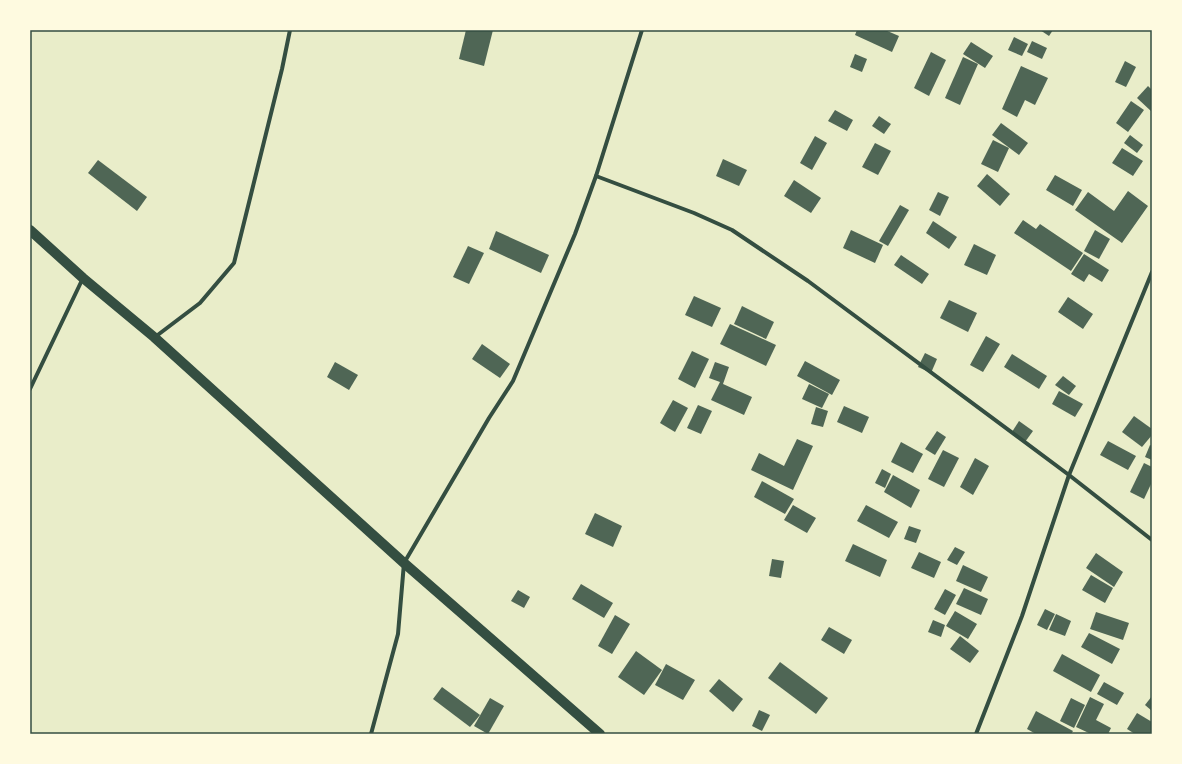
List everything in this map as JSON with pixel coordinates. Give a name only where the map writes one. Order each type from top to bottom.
[{"type":"main road","points":[[30,230],[154,337],[404,563],[600,734]]},
{"type":"street","points":[[154,337],[200,303],[234,263],[282,69],[290,30]]},
{"type":"street","points":[[371,734],[398,634],[404,563],[489,418],[513,381],[575,234],[596,176],[642,30]]},
{"type":"street","points":[[596,176],[694,213],[732,230],[808,281],[1069,475],[1152,540]]},
{"type":"street","points":[[976,734],[1022,616],[1069,475],[1152,272]]},
{"type":"street","points":[[30,389],[84,278]]},
{"type":"building","points":[[466,30],[493,30],[484,66],[459,59]]},
{"type":"building","points":[[857,30],[885,30],[899,36],[892,52],[855,35]]},
{"type":"building","points":[[1040,30],[1053,30],[1049,36]]},
{"type":"building","points":[[1014,37],[1028,44],[1022,56],[1008,50]]},
{"type":"building","points":[[1032,41],[1047,48],[1042,59],[1027,52]]},
{"type":"building","points":[[971,42],[993,56],[985,68],[963,54]]},
{"type":"building","points":[[931,52],[946,60],[929,96],[914,88]]},
{"type":"building","points":[[855,54],[867,59],[862,72],[850,67]]},
{"type":"building","points":[[963,57],[978,64],[960,105],[945,98]]},
{"type":"building","points":[[1125,61],[1136,67],[1126,87],[1115,82]]},
{"type":"building","points":[[1021,66],[1048,78],[1035,105],[1025,100],[1017,117],[1002,109]]},
{"type":"building","points":[[1148,86],[1152,90],[1152,112],[1137,98]]},
{"type":"building","points":[[1131,101],[1144,110],[1128,132],[1116,123]]},
{"type":"building","points":[[835,110],[853,120],[847,131],[828,121]]},
{"type":"building","points":[[879,116],[891,124],[884,134],[872,126]]},
{"type":"building","points":[[1001,123],[1028,143],[1019,155],[992,135]]},
{"type":"building","points":[[1130,135],[1143,145],[1137,153],[1124,143]]},
{"type":"building","points":[[815,136],[827,143],[812,170],[800,163]]},
{"type":"building","points":[[993,140],[1009,148],[998,172],[981,164]]},
{"type":"building","points":[[875,143],[891,151],[878,175],[862,167]]},
{"type":"building","points":[[1122,148],[1143,161],[1133,176],[1112,163]]},
{"type":"building","points":[[723,159],[747,170],[739,186],[716,176]]},
{"type":"building","points":[[98,160],[147,197],[137,211],[88,173]]},
{"type":"building","points":[[987,174],[1010,194],[1000,206],[977,186]]},
{"type":"building","points":[[1055,175],[1082,190],[1073,206],[1046,190]]},
{"type":"building","points":[[794,180],[821,198],[811,213],[784,196]]},
{"type":"building","points":[[1128,191],[1148,206],[1122,243],[1075,210],[1088,192],[1114,211]]},
{"type":"building","points":[[938,192],[949,197],[940,216],[929,210]]},
{"type":"building","points":[[900,205],[909,210],[888,246],[879,241]]},
{"type":"building","points":[[1023,220],[1036,229],[1040,224],[1083,253],[1071,271],[1014,233]]},
{"type":"building","points":[[933,221],[957,237],[949,249],[926,233]]},
{"type":"building","points":[[851,230],[883,245],[875,263],[843,248]]},
{"type":"building","points":[[1095,230],[1110,239],[1099,259],[1084,251]]},
{"type":"building","points":[[496,231],[549,255],[541,273],[489,249]]},
{"type":"building","points":[[974,244],[996,255],[987,275],[964,265]]},
{"type":"building","points":[[468,246],[484,253],[469,284],[453,277]]},
{"type":"building","points":[[1084,254],[1109,270],[1102,282],[1089,274],[1084,282],[1071,274]]},
{"type":"building","points":[[901,255],[929,274],[922,284],[894,265]]},
{"type":"building","points":[[694,296],[721,308],[712,327],[685,315]]},
{"type":"building","points":[[1068,297],[1093,314],[1083,329],[1058,312]]},
{"type":"building","points":[[949,300],[977,313],[968,332],[940,318]]},
{"type":"building","points":[[742,306],[774,322],[766,339],[734,324]]},
{"type":"building","points":[[730,324],[776,345],[766,366],[720,344]]},
{"type":"building","points":[[986,336],[1000,344],[983,372],[970,365]]},
{"type":"building","points":[[482,344],[510,364],[500,378],[472,359]]},
{"type":"building","points":[[692,351],[709,359],[695,388],[678,379]]},
{"type":"building","points":[[925,353],[937,359],[931,373],[918,367]]},
{"type":"building","points":[[1012,354],[1047,376],[1039,389],[1004,367]]},
{"type":"building","points":[[805,361],[840,380],[832,395],[797,376]]},
{"type":"building","points":[[335,362],[358,375],[349,390],[327,377]]},
{"type":"building","points":[[715,362],[729,367],[723,384],[752,397],[744,415],[711,400],[720,382],[709,378]]},
{"type":"building","points":[[1063,376],[1076,386],[1069,395],[1055,385]]},
{"type":"building","points":[[809,384],[829,394],[822,408],[802,399]]},
{"type":"building","points":[[1059,391],[1083,404],[1075,417],[1052,404]]},
{"type":"building","points":[[673,400],[688,408],[675,432],[660,423]]},
{"type":"building","points":[[698,405],[712,411],[701,434],[687,428]]},
{"type":"building","points":[[844,406],[869,417],[862,433],[837,422]]},
{"type":"building","points":[[816,407],[828,411],[823,427],[811,424]]},
{"type":"building","points":[[1134,416],[1152,429],[1152,435],[1142,447],[1122,432]]},
{"type":"building","points":[[1019,421],[1033,431],[1025,442],[1012,432]]},
{"type":"building","points":[[937,431],[946,437],[935,455],[925,449]]},
{"type":"building","points":[[797,439],[813,446],[793,490],[751,470],[759,453],[784,466]]},
{"type":"building","points":[[1108,441],[1136,456],[1128,470],[1100,455]]},
{"type":"building","points":[[901,442],[923,454],[913,473],[891,462]]},
{"type":"building","points":[[1150,445],[1152,446],[1152,460],[1145,457]]},
{"type":"building","points":[[943,450],[959,458],[944,487],[928,479]]},
{"type":"building","points":[[975,458],[989,466],[973,495],[960,487]]},
{"type":"building","points":[[1144,463],[1152,467],[1152,482],[1144,499],[1130,492]]},
{"type":"building","points":[[882,469],[891,474],[885,488],[875,483]]},
{"type":"building","points":[[893,475],[920,490],[911,508],[884,492]]},
{"type":"building","points":[[762,481],[794,499],[785,514],[754,497]]},
{"type":"building","points":[[793,505],[816,518],[807,533],[784,520]]},
{"type":"building","points":[[866,505],[898,522],[889,538],[857,521]]},
{"type":"building","points":[[595,513],[622,526],[613,547],[585,534]]},
{"type":"building","points":[[909,526],[921,530],[916,543],[904,539]]},
{"type":"building","points":[[853,544],[887,560],[880,577],[845,561]]},
{"type":"building","points":[[955,547],[965,552],[957,565],[947,560]]},
{"type":"building","points":[[919,552],[941,562],[934,578],[911,568]]},
{"type":"building","points":[[1096,553],[1123,572],[1114,587],[1086,568]]},
{"type":"building","points":[[772,559],[784,561],[781,578],[769,576]]},
{"type":"building","points":[[963,565],[988,577],[981,592],[956,581]]},
{"type":"building","points":[[1091,575],[1113,588],[1105,603],[1082,590]]},
{"type":"building","points":[[581,584],[613,603],[604,618],[572,599]]},
{"type":"building","points":[[964,588],[988,599],[981,615],[956,604]]},
{"type":"building","points":[[945,589],[956,595],[945,615],[934,609]]},
{"type":"building","points":[[518,590],[530,597],[524,608],[511,601]]},
{"type":"building","points":[[1045,609],[1055,614],[1047,630],[1037,625]]},
{"type":"building","points":[[955,611],[977,624],[968,639],[946,626]]},
{"type":"building","points":[[1096,612],[1129,623],[1123,640],[1090,629]]},
{"type":"building","points":[[1056,614],[1071,621],[1065,636],[1049,630]]},
{"type":"building","points":[[615,615],[630,624],[612,654],[598,646]]},
{"type":"building","points":[[933,620],[945,625],[941,637],[928,632]]},
{"type":"building","points":[[829,627],[852,640],[844,654],[821,640]]},
{"type":"building","points":[[1089,633],[1120,649],[1112,664],[1081,647]]},
{"type":"building","points":[[960,636],[979,651],[970,663],[950,649]]},
{"type":"building","points":[[636,651],[662,670],[644,695],[618,677]]},
{"type":"building","points":[[1062,654],[1100,675],[1091,692],[1053,671]]},
{"type":"building","points":[[780,662],[828,698],[816,714],[768,678]]},
{"type":"building","points":[[666,664],[695,680],[683,700],[655,685]]},
{"type":"building","points":[[719,679],[743,699],[733,712],[709,691]]},
{"type":"building","points":[[1104,682],[1124,693],[1117,705],[1097,694]]},
{"type":"building","points":[[442,687],[480,715],[470,727],[433,699]]},
{"type":"building","points":[[1152,696],[1152,711],[1145,705]]},
{"type":"building","points":[[1090,697],[1104,704],[1096,720],[1111,728],[1108,734],[1091,734],[1076,727]]},
{"type":"building","points":[[490,698],[504,706],[488,734],[474,726]]},
{"type":"building","points":[[1071,698],[1085,705],[1074,728],[1060,721]]},
{"type":"building","points":[[759,710],[770,715],[762,731],[752,726]]},
{"type":"building","points":[[1036,711],[1073,731],[1071,734],[1036,734],[1027,729]]},
{"type":"building","points":[[1137,713],[1152,722],[1152,734],[1135,734],[1127,729]]}]
